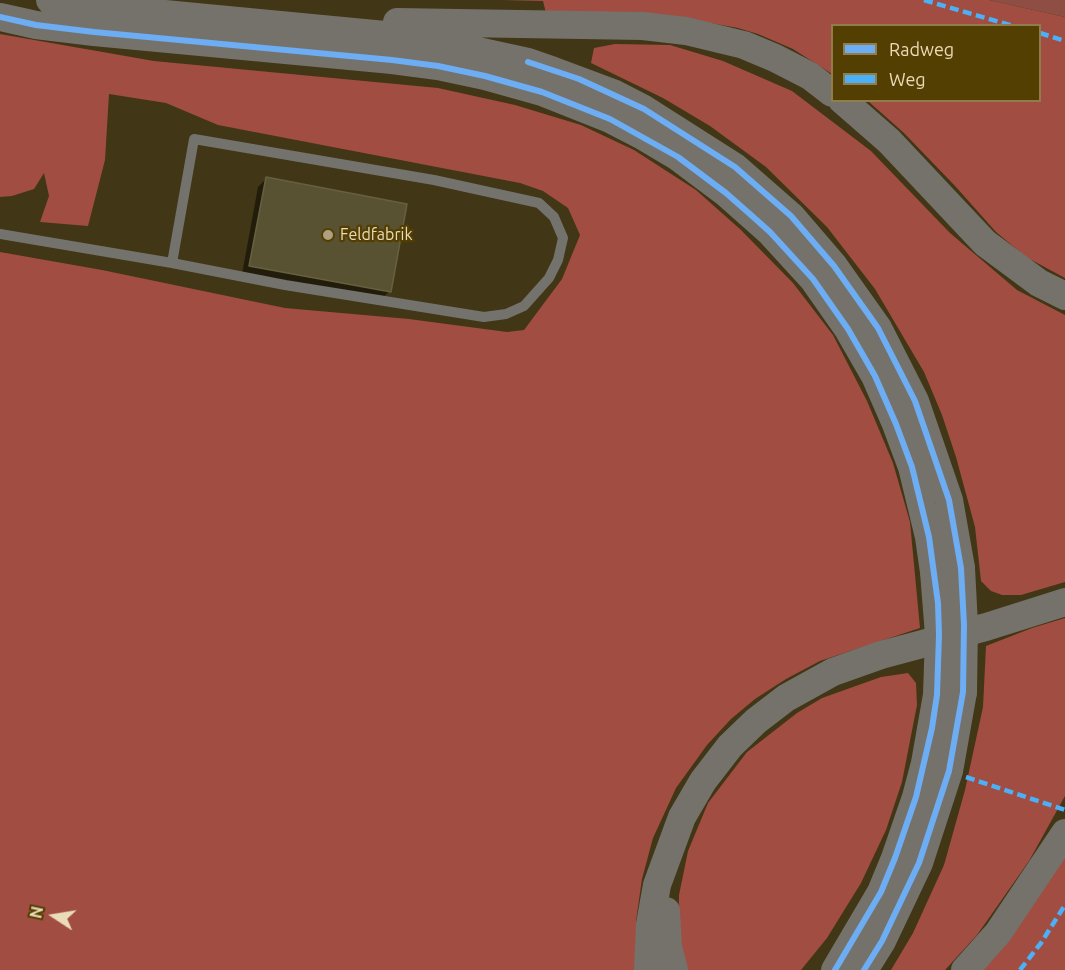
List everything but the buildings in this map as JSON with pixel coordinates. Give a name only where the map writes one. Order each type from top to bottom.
[{"type":"main road","points":[[50,0],[134,11],[406,37],[528,62],[579,79],[644,109],[735,168],[791,216],[834,266],[878,328],[915,400],[949,500],[948,570]]},
{"type":"main road","points":[[0,17],[36,25],[94,32],[438,66],[542,92],[610,119],[678,158],[719,188],[770,232],[813,279],[848,328],[875,376],[912,467],[927,528],[948,570],[964,626],[950,694],[895,858],[880,892],[835,970]]},
{"type":"main road","points":[[325,28],[399,21],[643,26],[686,31],[744,45],[775,58],[810,76],[831,92]]},
{"type":"main road","points":[[844,102],[889,141],[986,243],[1039,283],[1065,296]]},
{"type":"main road","points":[[648,970],[650,924],[657,885],[682,817],[703,781],[730,746],[756,721],[786,698],[833,672],[891,652],[996,624],[1065,602]]},
{"type":"main road","points":[[864,970],[882,941],[919,863],[949,771],[950,694]]},
{"type":"main road","points":[[966,970],[998,933],[1065,833]]},
{"type":"main road","points":[[668,852],[666,917],[668,947],[674,970]]},
{"type":"main road","points":[[817,970],[895,858]]},
{"type":"lane","points":[[0,234],[285,285],[484,317],[506,315],[524,306],[549,278],[558,260],[563,238],[554,217],[539,203],[434,180],[194,139],[172,263]]},
{"type":"shaded area","points":[[501,0],[989,0],[1065,17],[1065,278],[1026,257],[996,232],[904,133],[869,102],[1041,102],[1041,24],[831,24],[831,73],[793,49],[738,28],[660,14],[546,13],[543,1]]},
{"type":"shaded area","points":[[989,0],[1065,0],[1065,17]]},
{"type":"shaded area","points":[[0,34],[154,61],[438,88],[515,105],[581,125],[634,150],[696,190],[741,230],[793,283],[833,335],[867,401],[893,463],[910,522],[920,628],[820,661],[786,679],[755,699],[731,719],[707,745],[676,788],[653,838],[642,879],[636,921],[637,970],[0,970],[0,252],[102,270],[285,308],[409,319],[507,332],[524,330],[562,279],[580,235],[568,208],[543,191],[520,183],[218,125],[166,103],[109,94],[105,160],[88,226],[40,222],[49,196],[44,173],[34,189],[0,197]]},
{"type":"shaded area","points":[[615,44],[670,45],[723,61],[792,91],[871,151],[950,233],[1017,290],[1065,315],[1065,582],[1021,595],[1002,595],[991,591],[981,581],[975,527],[942,415],[924,372],[875,289],[827,227],[766,167],[710,126],[663,98],[591,63],[594,48]]},
{"type":"shaded area","points":[[1065,618],[1065,796],[1029,861],[977,935],[945,970],[891,970],[913,933],[944,865],[965,790],[983,707],[986,646]]},
{"type":"shaded area","points":[[908,673],[916,683],[917,705],[902,782],[886,830],[861,883],[827,938],[801,970],[686,970],[678,941],[679,895],[688,851],[708,803],[747,752],[797,713],[822,698],[881,677]]},
{"type":"shaded area","points":[[1065,854],[1065,970],[979,970]]},
{"type":"marked path","points":[[924,0],[1006,24]]},
{"type":"marked path","points":[[1041,33],[1065,41]]},
{"type":"marked path","points":[[966,777],[1065,810]]},
{"type":"marked path","points":[[1020,970],[1041,943],[1065,905]]},
{"type":"cycle path","points":[[0,17],[36,25],[94,32],[438,66],[542,92],[610,119],[678,157],[726,193],[770,232],[813,279],[848,329],[875,376],[896,424],[912,467],[929,537],[938,603],[937,695],[916,797],[881,892],[835,970]]},
{"type":"cycle path","points":[[528,62],[579,79],[644,109],[735,167],[791,216],[834,266],[878,328],[915,401],[949,500],[961,568],[964,625],[963,692],[949,771],[919,863],[882,941],[864,970]]},
{"type":"place","name":"Feldfabrik","points":[[328,235]]}]
